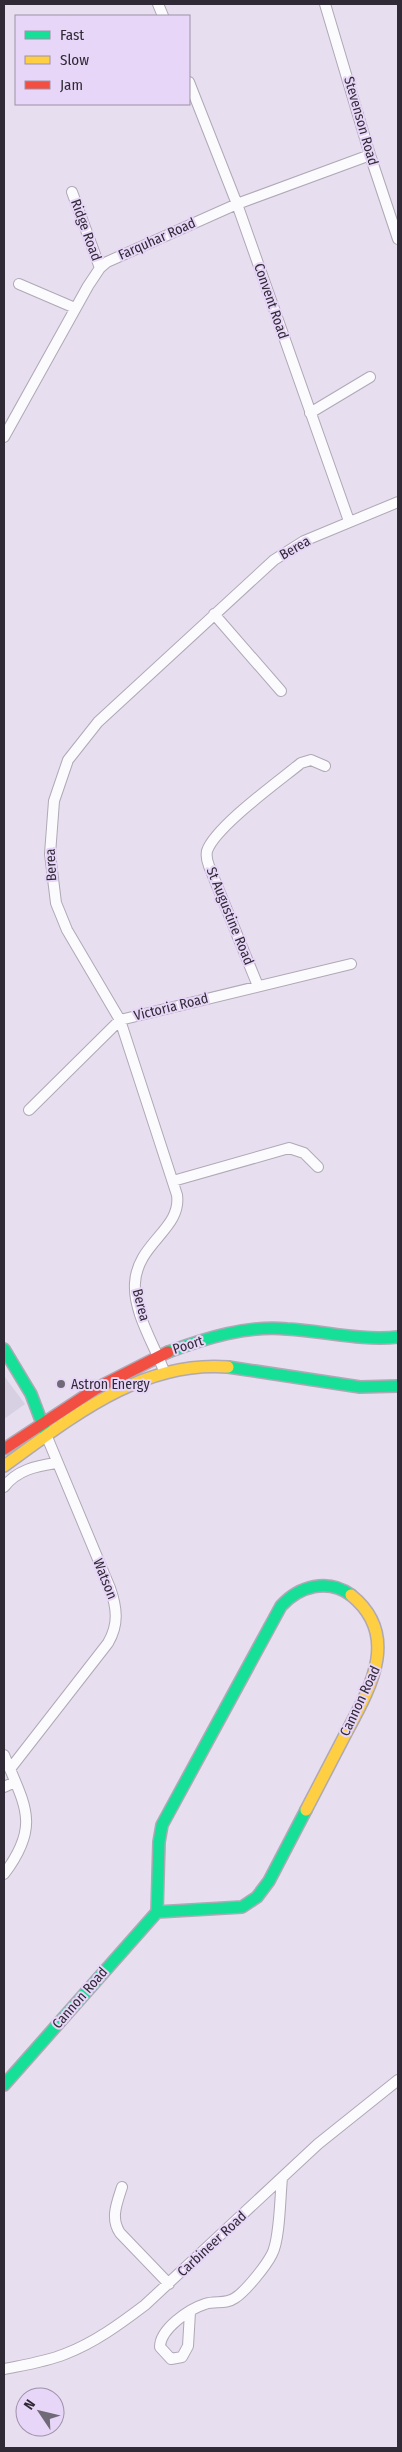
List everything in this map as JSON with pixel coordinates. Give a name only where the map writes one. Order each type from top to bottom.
[{"type":"street","name":"Stevenson Road","points":[[325,4],[370,154],[398,239]]},
{"type":"street","name":"Convent Road","points":[[190,85],[237,204],[349,521]]},
{"type":"street","name":"Farquhar Road","points":[[4,437],[75,308],[100,268],[116,257],[237,204],[370,154]]},
{"type":"street","name":"Ridge Road","points":[[72,192],[100,268]]},
{"type":"street","points":[[19,284],[75,308]]},
{"type":"street","points":[[310,413],[370,377]]},
{"type":"street","name":"Berea","points":[[164,1371],[140,1309],[135,1283],[136,1272],[146,1250],[175,1216],[178,1202],[173,1181],[120,1020],[67,930],[56,903],[50,854],[54,800],[68,760],[86,735],[115,705],[214,614],[288,550],[349,521],[398,502]]},
{"type":"street","points":[[214,614],[282,691]]},
{"type":"street","name":"St Augustine Road","points":[[258,986],[209,866],[207,851],[212,842],[230,822],[301,763],[311,760],[326,766]]},
{"type":"street","name":"Victoria Road","points":[[29,1110],[120,1020],[351,964]]},
{"type":"street","points":[[173,1181],[289,1148],[304,1153],[318,1167]]},
{"type":"street","name":"Poort","points":[[4,1449],[113,1378],[158,1355],[221,1335],[270,1328],[307,1331],[355,1340],[398,1338]]},
{"type":"street","name":"Watson","points":[[4,1349],[31,1394],[43,1422],[56,1463],[110,1588],[116,1607],[115,1628],[102,1652],[10,1769]]},
{"type":"street","name":"Poort","points":[[4,1466],[104,1399],[164,1371],[210,1366],[358,1386],[384,1388],[398,1386]]},
{"type":"street","points":[[4,1487],[14,1477],[30,1468],[56,1463]]},
{"type":"street","name":"Cannon Road","points":[[4,2085],[157,1912],[158,1842],[162,1825],[281,1606],[294,1593],[308,1587],[331,1586],[346,1592],[366,1610],[374,1623],[380,1641],[378,1666],[363,1700],[269,1881],[257,1897],[242,1907],[157,1912]]},
{"type":"street","points":[[4,1755],[25,1810],[26,1836],[20,1850],[4,1874]]},
{"type":"street","points":[[4,1787],[15,1782]]},
{"type":"street","name":"Carbineer Road","points":[[4,2370],[77,2349],[120,2324],[169,2284],[318,2144],[398,2080]]},
{"type":"street","points":[[190,2312],[205,2304],[223,2303],[236,2298],[271,2257],[275,2244],[282,2178]]},
{"type":"street","points":[[122,2187],[115,2210],[116,2226],[120,2233],[169,2284]]},
{"type":"shaded area","points":[[4,1376],[25,1404],[4,1419]]},
{"type":"traffic: fast","points":[[168,1352],[227,1334],[272,1328],[370,1338],[398,1337]]},
{"type":"traffic: fast","points":[[4,1349],[31,1394],[45,1431]]},
{"type":"traffic: fast","points":[[228,1367],[360,1387],[398,1386]]},
{"type":"traffic: fast","points":[[4,2085],[157,1912],[159,1842],[162,1825],[281,1606],[296,1593],[314,1587],[333,1587],[351,1595]]},
{"type":"traffic: fast","points":[[157,1912],[242,1907],[257,1897],[269,1881],[306,1810]]},
{"type":"traffic: slow","points":[[4,1466],[81,1412],[108,1396],[137,1383],[166,1373],[196,1367],[228,1367]]},
{"type":"traffic: slow","points":[[306,1810],[363,1700],[376,1664],[378,1645],[375,1628],[366,1611],[351,1595]]},
{"type":"traffic: jam","points":[[4,1449],[97,1388],[168,1352]]},
{"type":"place","name":"Astron Energy","points":[[61,1384]]}]
